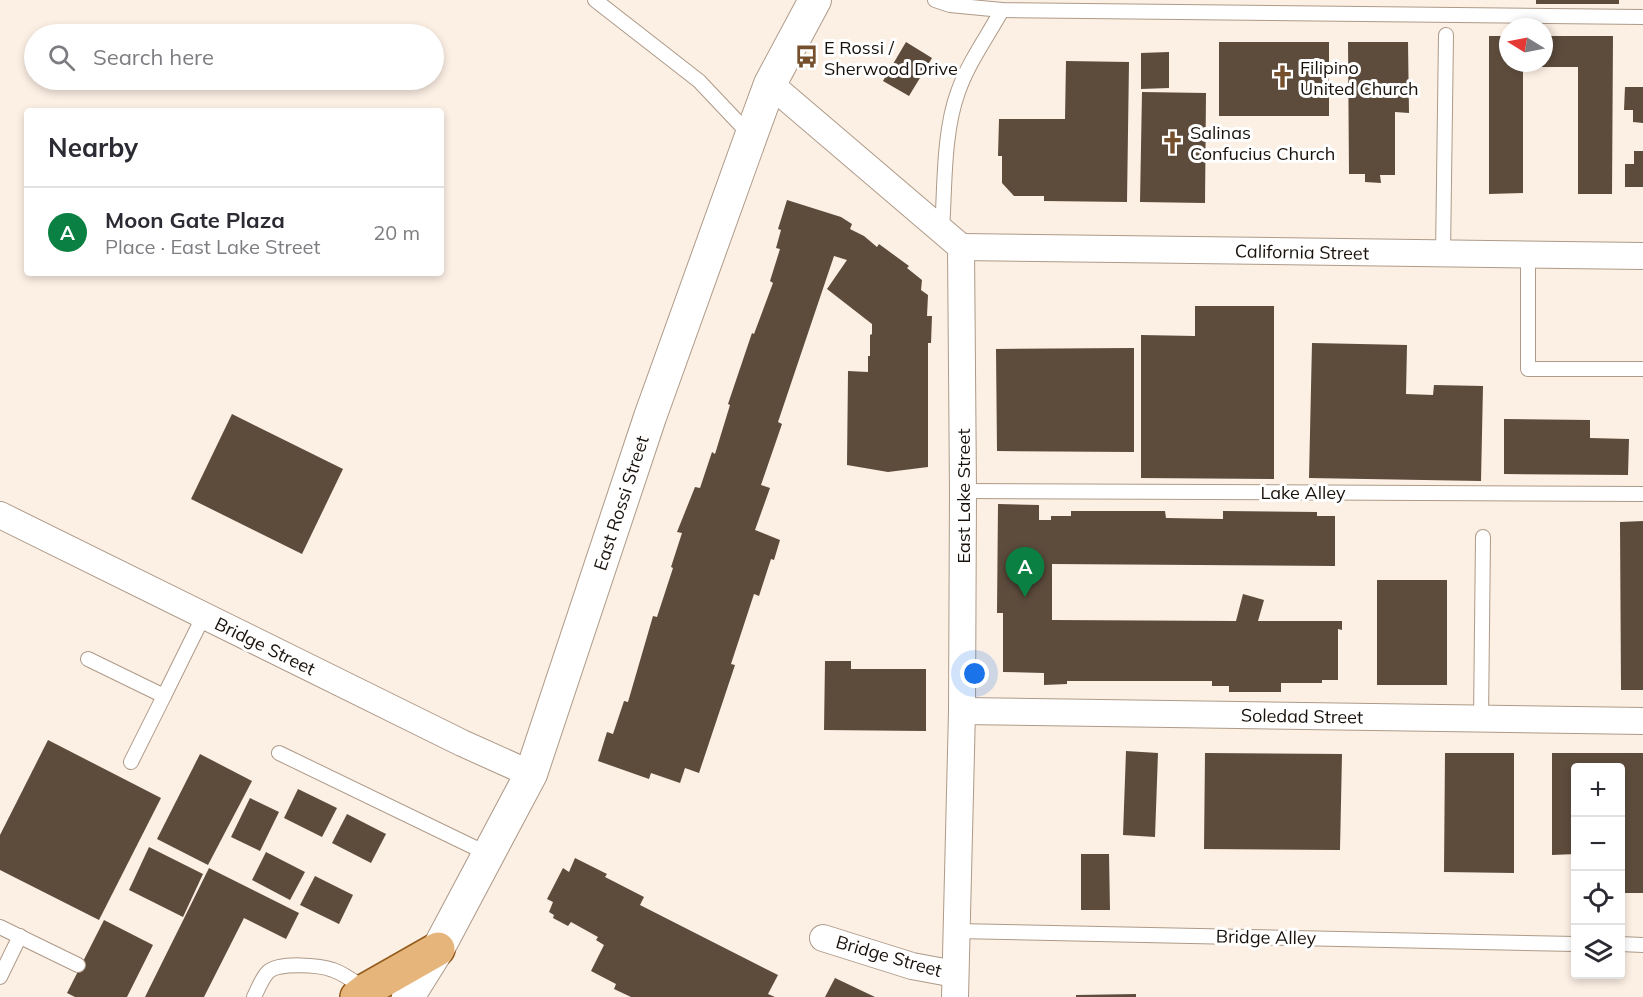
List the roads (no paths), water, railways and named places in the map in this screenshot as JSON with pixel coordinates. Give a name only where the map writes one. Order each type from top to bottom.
[{"type":"main road","points":[[362,993],[438,949]]},
{"type":"street","name":"East Rossi Street","points":[[408,997],[438,949],[531,774],[650,417],[770,84],[815,0]]},
{"type":"street","points":[[770,84],[952,239]]},
{"type":"street","name":"California Street","points":[[952,239],[1443,254],[1643,256]]},
{"type":"street","name":"East Lake Street","points":[[952,239],[963,491],[962,711],[955,986]]},
{"type":"street","name":"Bridge Street","points":[[0,515],[462,743],[531,774]]},
{"type":"street","name":"Soledad Street","points":[[962,711],[1643,721]]},
{"type":"street","name":"Bridge Street","points":[[823,938],[912,966],[955,986]]},
{"type":"lane","points":[[595,0],[699,81],[751,136]]},
{"type":"lane","points":[[935,0],[950,5],[1002,10],[1024,5],[1643,17]]},
{"type":"lane","points":[[952,239],[949,140],[954,104],[965,74],[1002,10]]},
{"type":"lane","points":[[1443,254],[1446,35]]},
{"type":"lane","points":[[1528,255],[1528,369],[1643,369]]},
{"type":"lane","name":"Lake Alley","points":[[963,491],[1643,494]]},
{"type":"lane","points":[[1481,718],[1483,537]]},
{"type":"lane","points":[[131,762],[204,615]]},
{"type":"lane","points":[[88,659],[164,696]]},
{"type":"lane","points":[[279,753],[488,854]]},
{"type":"lane","points":[[0,927],[78,965]]},
{"type":"lane","name":"Bridge Alley","points":[[956,931],[1571,944]]},
{"type":"lane","points":[[0,977],[20,936]]},
{"type":"lane","points":[[1625,944],[1643,945]]},
{"type":"lane","points":[[254,997],[267,973],[276,967],[327,968],[345,976],[362,993]]},
{"type":"place","name":"E Rossi / Sherwood Drive","points":[[806,57]]},
{"type":"place","name":"Filipino United Church","points":[[1282,77]]},
{"type":"place","name":"Salinas Confucius Church","points":[[1172,142]]},
{"type":"place","name":"Moon Gate Plaza","points":[[1025,597]]}]
